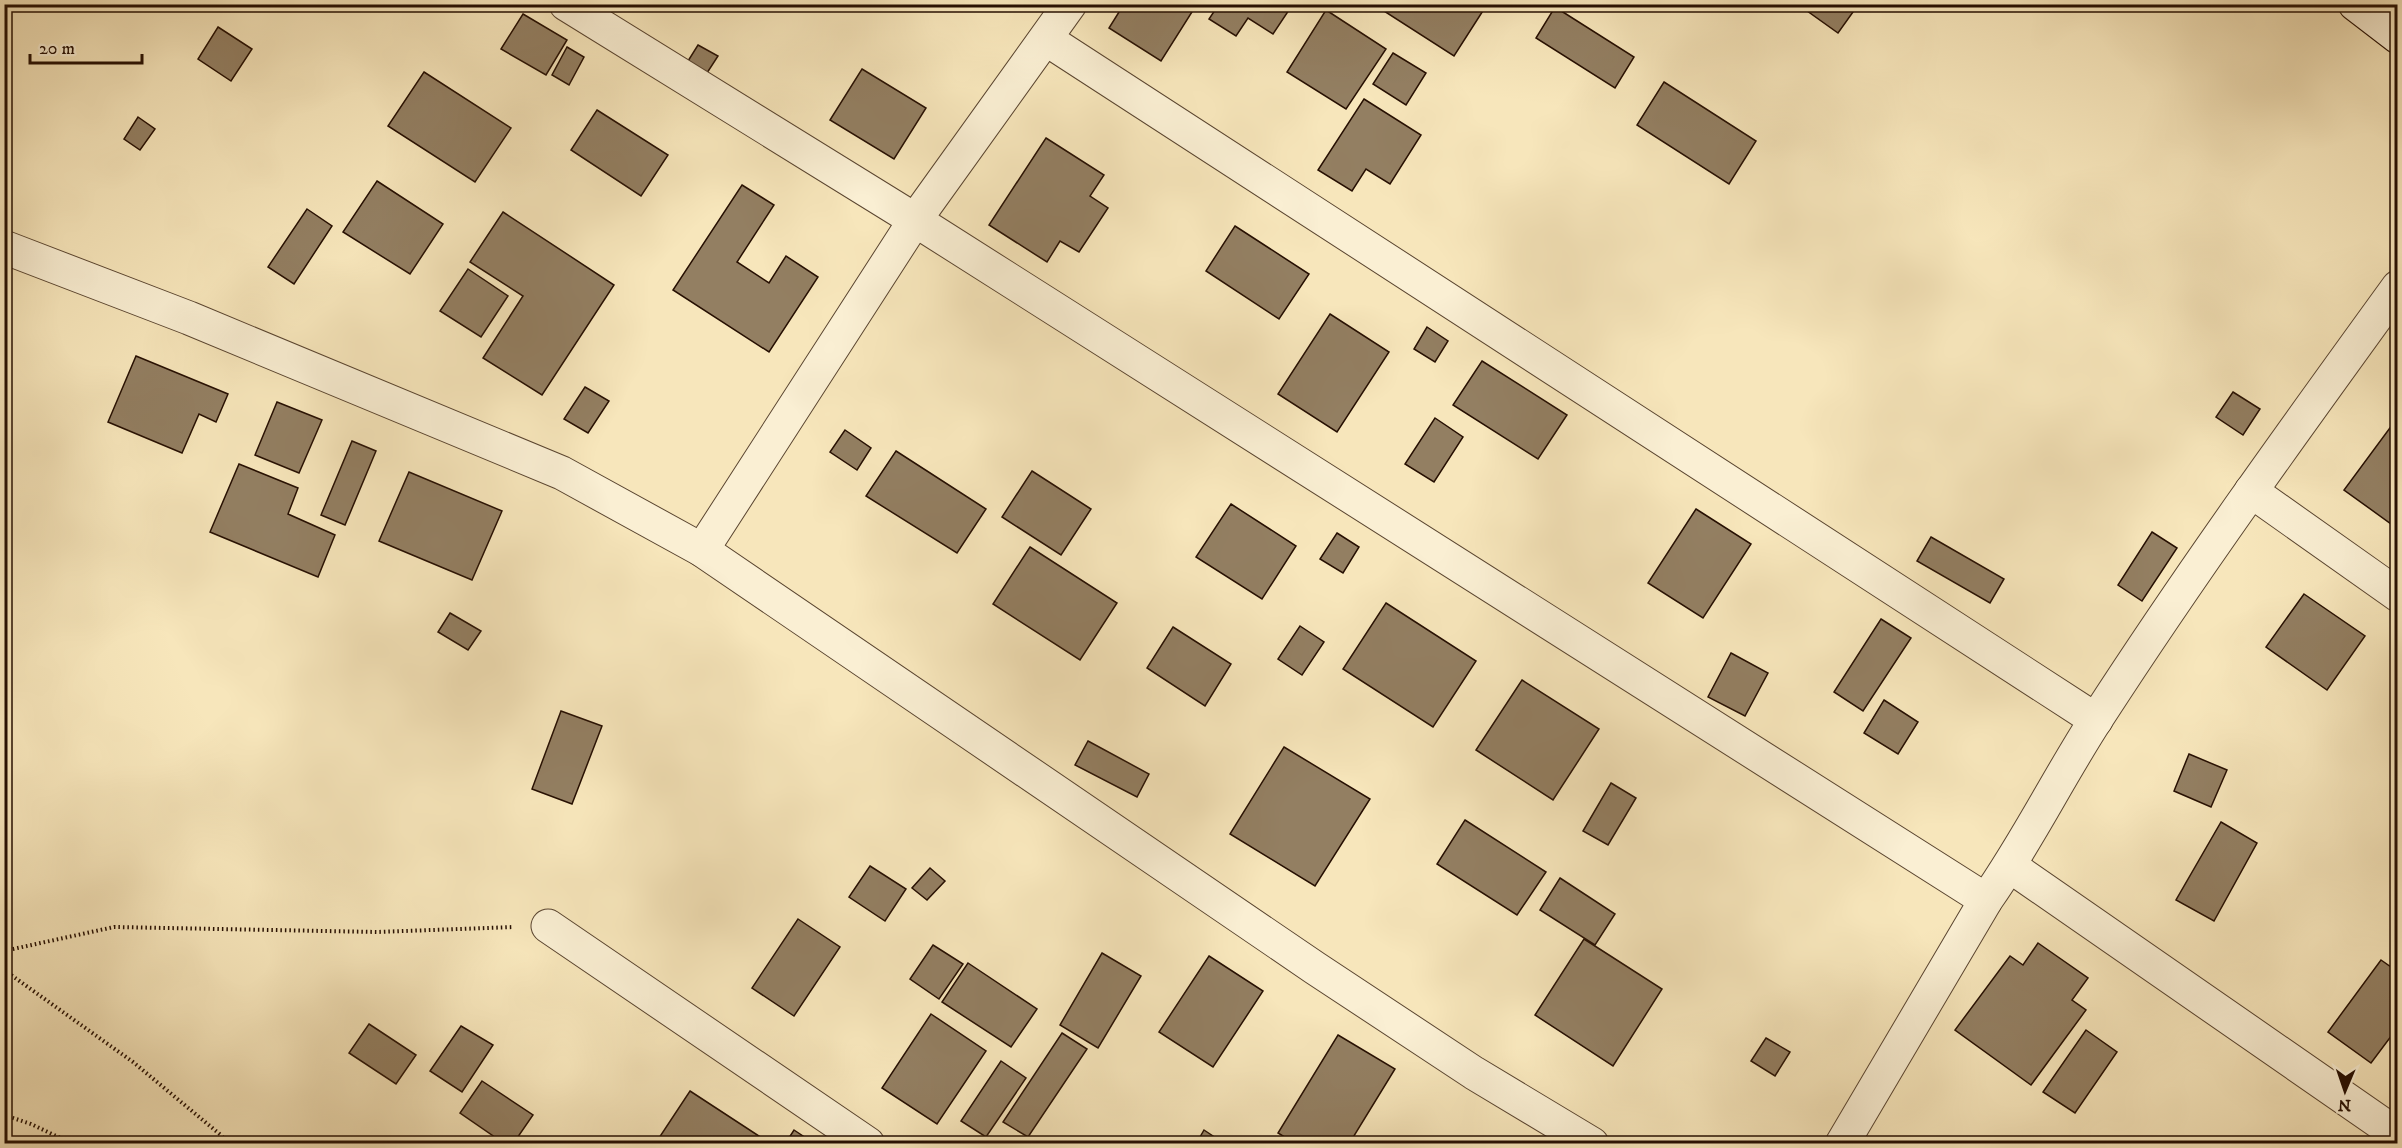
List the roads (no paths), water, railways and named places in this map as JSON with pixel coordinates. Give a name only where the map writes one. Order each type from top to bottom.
[{"type":"street","points":[[566,4],[915,220],[1986,900]]},
{"type":"street","points":[[702,550],[915,220],[1070,4]]},
{"type":"street","points":[[2355,4],[2397,37]]},
{"type":"street","points":[[1046,39],[2096,720]]},
{"type":"street","points":[[4,247],[189,318],[562,473],[702,550],[1315,968],[1474,1073],[1592,1143]]},
{"type":"street","points":[[1842,1143],[2096,720],[2251,491],[2397,287]]},
{"type":"street","points":[[2251,491],[2397,596]]},
{"type":"street","points":[[2010,866],[2397,1135]]},
{"type":"street","points":[[548,926],[868,1143]]}]
